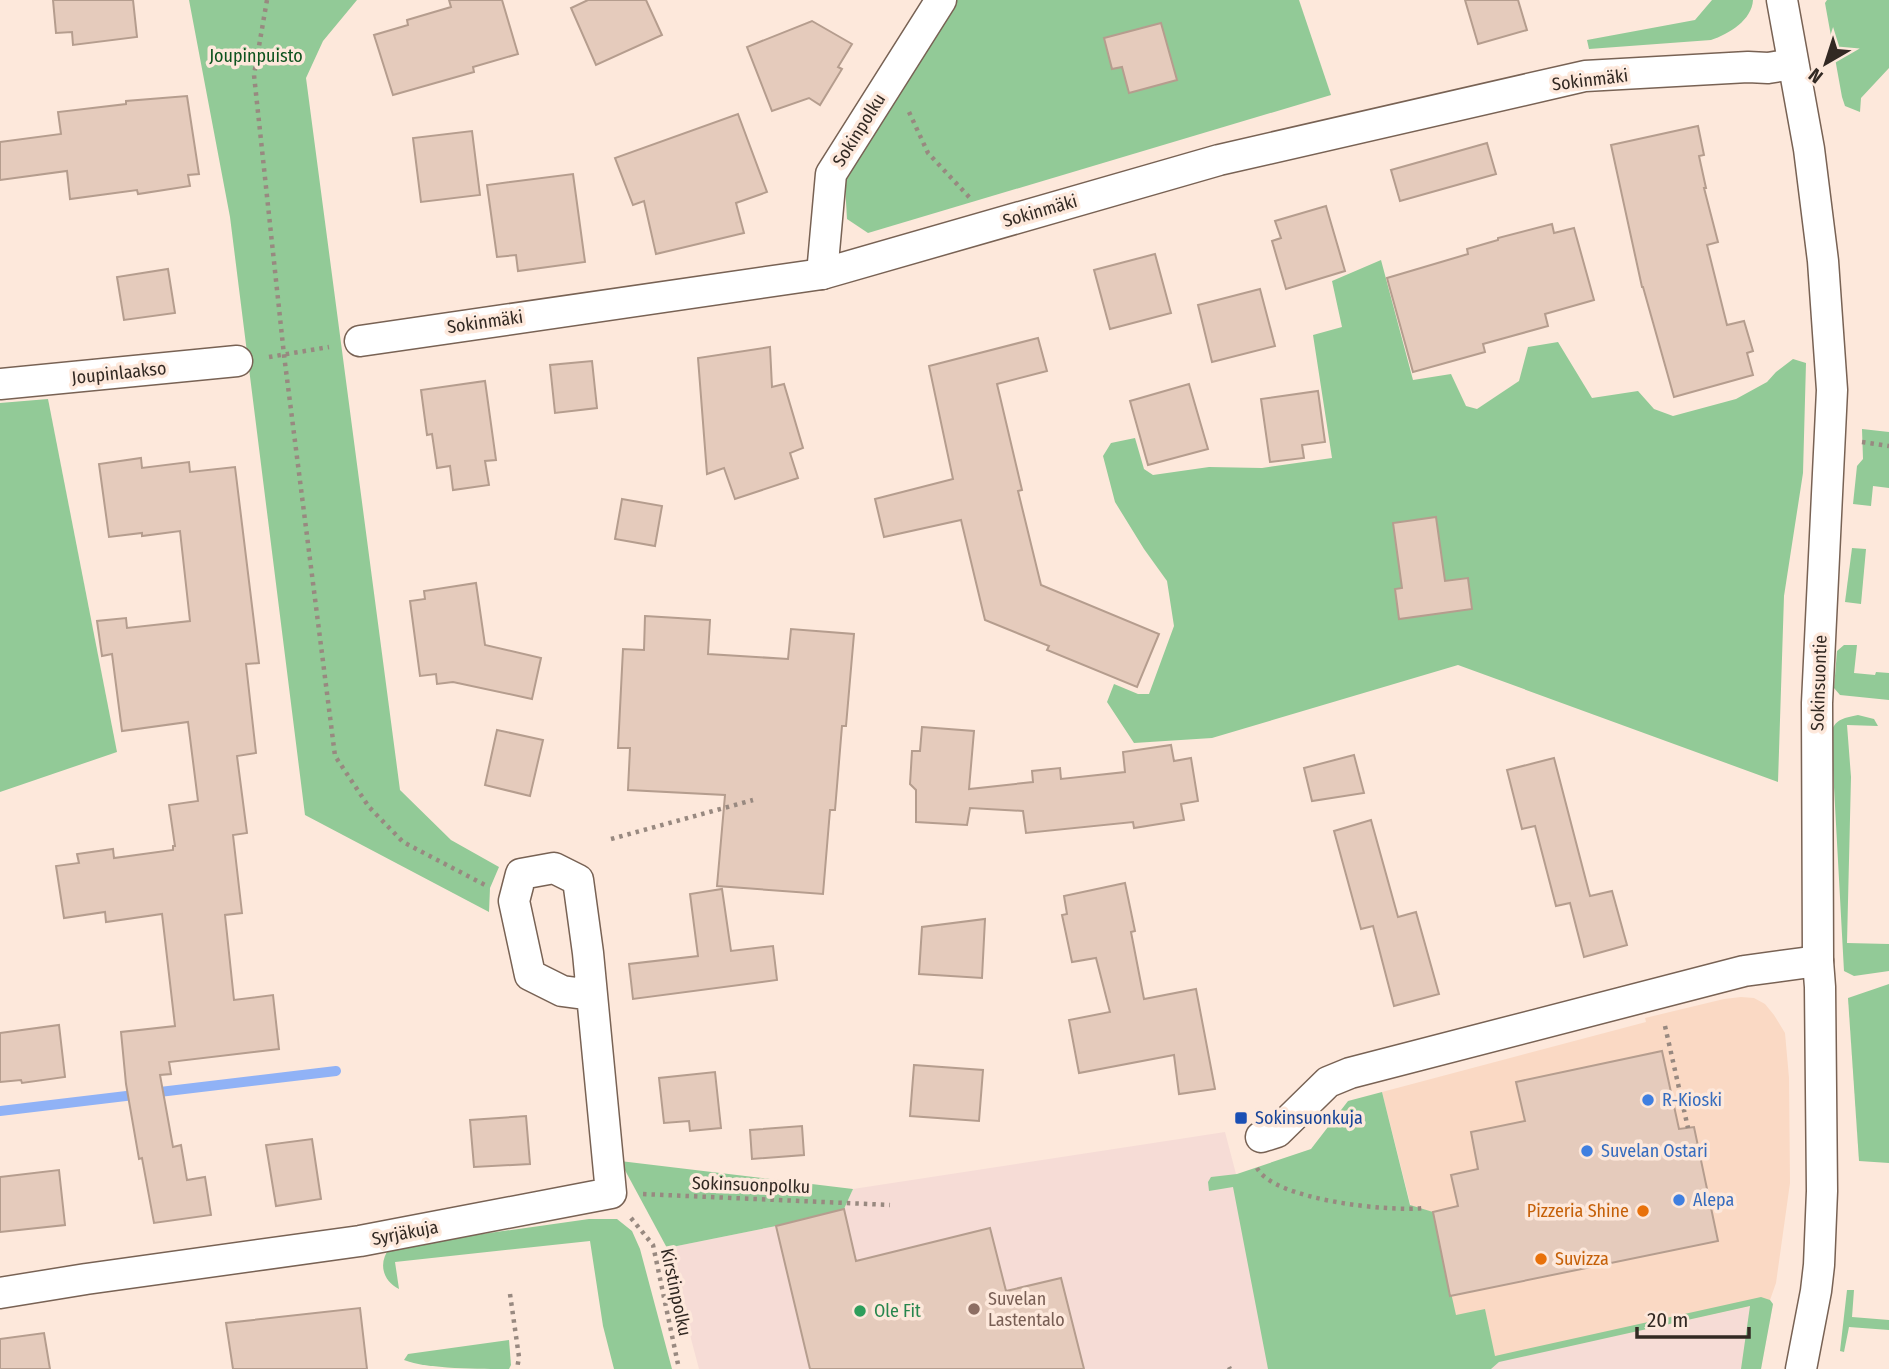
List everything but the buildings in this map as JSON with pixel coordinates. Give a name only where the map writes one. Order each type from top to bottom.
[{"type":"street","name":"Sokinpolku","points":[[822,274],[831,174],[941,0]]},
{"type":"street","name":"Sokinsuontie","points":[[1782,0],[1809,149],[1823,261],[1832,390],[1817,703],[1822,1191],[1816,1291],[1801,1369]]},
{"type":"street","name":"Sokinmäki","points":[[360,341],[822,274],[1219,160],[1585,76],[1768,68],[1793,64]]},
{"type":"street","name":"Joupinlaakso","points":[[0,384],[237,361]]},
{"type":"street","points":[[592,995],[562,991],[530,975],[514,901],[522,874],[554,868],[578,880],[592,995],[611,1193]]},
{"type":"street","points":[[1258,1151],[1328,1082],[1350,1073],[1744,971],[1818,961]]},
{"type":"street","name":"Syrjäkuja","points":[[0,1293],[360,1241],[611,1193]]},
{"type":"path","points":[[267,0],[254,75],[284,355],[335,756],[369,807],[403,842],[514,901]]},
{"type":"path","points":[[889,83],[902,96],[928,153],[973,202]]},
{"type":"path","points":[[284,355],[360,341]]},
{"type":"path","points":[[611,839],[753,800]]},
{"type":"path","points":[[1668,1038],[1688,1128]]},
{"type":"path","points":[[1258,1151],[1262,1176],[1276,1185],[1354,1205],[1406,1210],[1423,1208]]},
{"type":"path","name":"Sokinsuonpolku","points":[[611,1193],[890,1205]]},
{"type":"path","name":"Kirstinpolku","points":[[611,1193],[653,1245],[679,1369]]},
{"type":"path","points":[[510,1294],[519,1357],[517,1369]]},
{"type":"shaded area","points":[[1741,997],[1754,998],[1765,1004],[1785,1033],[1789,1078],[1790,1183],[1776,1283],[1770,1300],[1509,1360],[1452,1369],[1382,1092],[1646,1022],[1645,1018]]},
{"type":"shaded area","name":"Suvelan Lastentalo","points":[[1225,1132],[1279,1369],[699,1369],[667,1248],[844,1210],[853,1189]]},
{"type":"shaded area","points":[[1773,1304],[1761,1369],[1463,1369],[1751,1306]]},
{"type":"green space","name":"Joupinpuisto","points":[[189,0],[357,0],[323,41],[306,78],[400,790],[451,840],[499,867],[490,888],[489,912],[305,815],[230,217]]},
{"type":"green space","points":[[957,0],[1299,0],[1331,95],[868,233],[847,219],[845,185],[851,163]]},
{"type":"green space","points":[[1712,0],[1753,0],[1744,20],[1725,34],[1711,40],[1589,49],[1587,40],[1695,20]]},
{"type":"green space","points":[[1827,0],[1889,0],[1889,68],[1861,98],[1860,112],[1845,106],[1842,97],[1825,3]]},
{"type":"green space","points":[[1381,260],[1413,380],[1451,374],[1466,406],[1477,409],[1519,381],[1528,347],[1558,342],[1592,398],[1638,391],[1654,409],[1673,416],[1736,399],[1767,382],[1793,359],[1806,363],[1803,473],[1784,596],[1778,782],[1458,665],[1212,738],[1134,743],[1107,702],[1114,684],[1138,694],[1149,694],[1174,626],[1167,581],[1115,502],[1103,456],[1111,443],[1135,438],[1144,469],[1153,475],[1209,467],[1262,468],[1332,458],[1313,335],[1342,327],[1332,281]]},
{"type":"green space","points":[[48,399],[117,752],[0,792],[0,403]]},
{"type":"green space","points":[[1862,429],[1889,432],[1889,488],[1873,486],[1871,506],[1853,504],[1857,466],[1863,459]]},
{"type":"green space","points":[[1852,548],[1866,549],[1861,604],[1845,602]]},
{"type":"green space","points":[[1844,645],[1857,645],[1854,673],[1889,673],[1889,700],[1840,695],[1834,688],[1837,651]]},
{"type":"green space","points":[[1858,715],[1874,719],[1878,726],[1847,725],[1851,777],[1847,943],[1889,944],[1889,971],[1854,976],[1844,971],[1831,732],[1838,721]]},
{"type":"green space","points":[[1889,984],[1889,1163],[1859,1161],[1848,998]]},
{"type":"green space","points":[[1382,1092],[1410,1205],[1433,1212],[1456,1315],[1485,1309],[1495,1356],[1761,1297],[1773,1304],[1761,1369],[1741,1369],[1750,1306],[1499,1362],[1491,1369],[1268,1369],[1233,1187],[1209,1191],[1208,1182],[1211,1177],[1237,1174],[1311,1149],[1348,1101]]},
{"type":"green space","points":[[620,1161],[853,1189],[844,1209],[667,1248]]},
{"type":"green space","points":[[589,1219],[617,1219],[632,1231],[640,1249],[672,1369],[614,1369],[603,1326],[590,1241],[395,1262],[399,1289],[389,1281],[384,1271],[384,1259],[390,1247]]},
{"type":"green space","points":[[1847,1290],[1854,1290],[1852,1317],[1889,1320],[1889,1330],[1849,1327],[1844,1352],[1840,1351]]},
{"type":"green space","points":[[509,1340],[509,1369],[440,1367],[404,1360],[408,1354]]},
{"type":"waterway","points":[[0,1111],[336,1071]]},
{"type":"place","name":"R-Kioski","points":[[1648,1100]]},
{"type":"place","name":"Sokinsuonkuja","points":[[1241,1118]]},
{"type":"place","name":"Suvelan Ostari","points":[[1587,1151]]},
{"type":"place","name":"Alepa","points":[[1679,1200]]},
{"type":"place","name":"Pizzeria Shine","points":[[1643,1211]]},
{"type":"place","name":"Suvizza","points":[[1541,1259]]},
{"type":"place","name":"Suvelan Lastentalo","points":[[974,1309]]},
{"type":"place","name":"Ole Fit","points":[[860,1311]]}]
